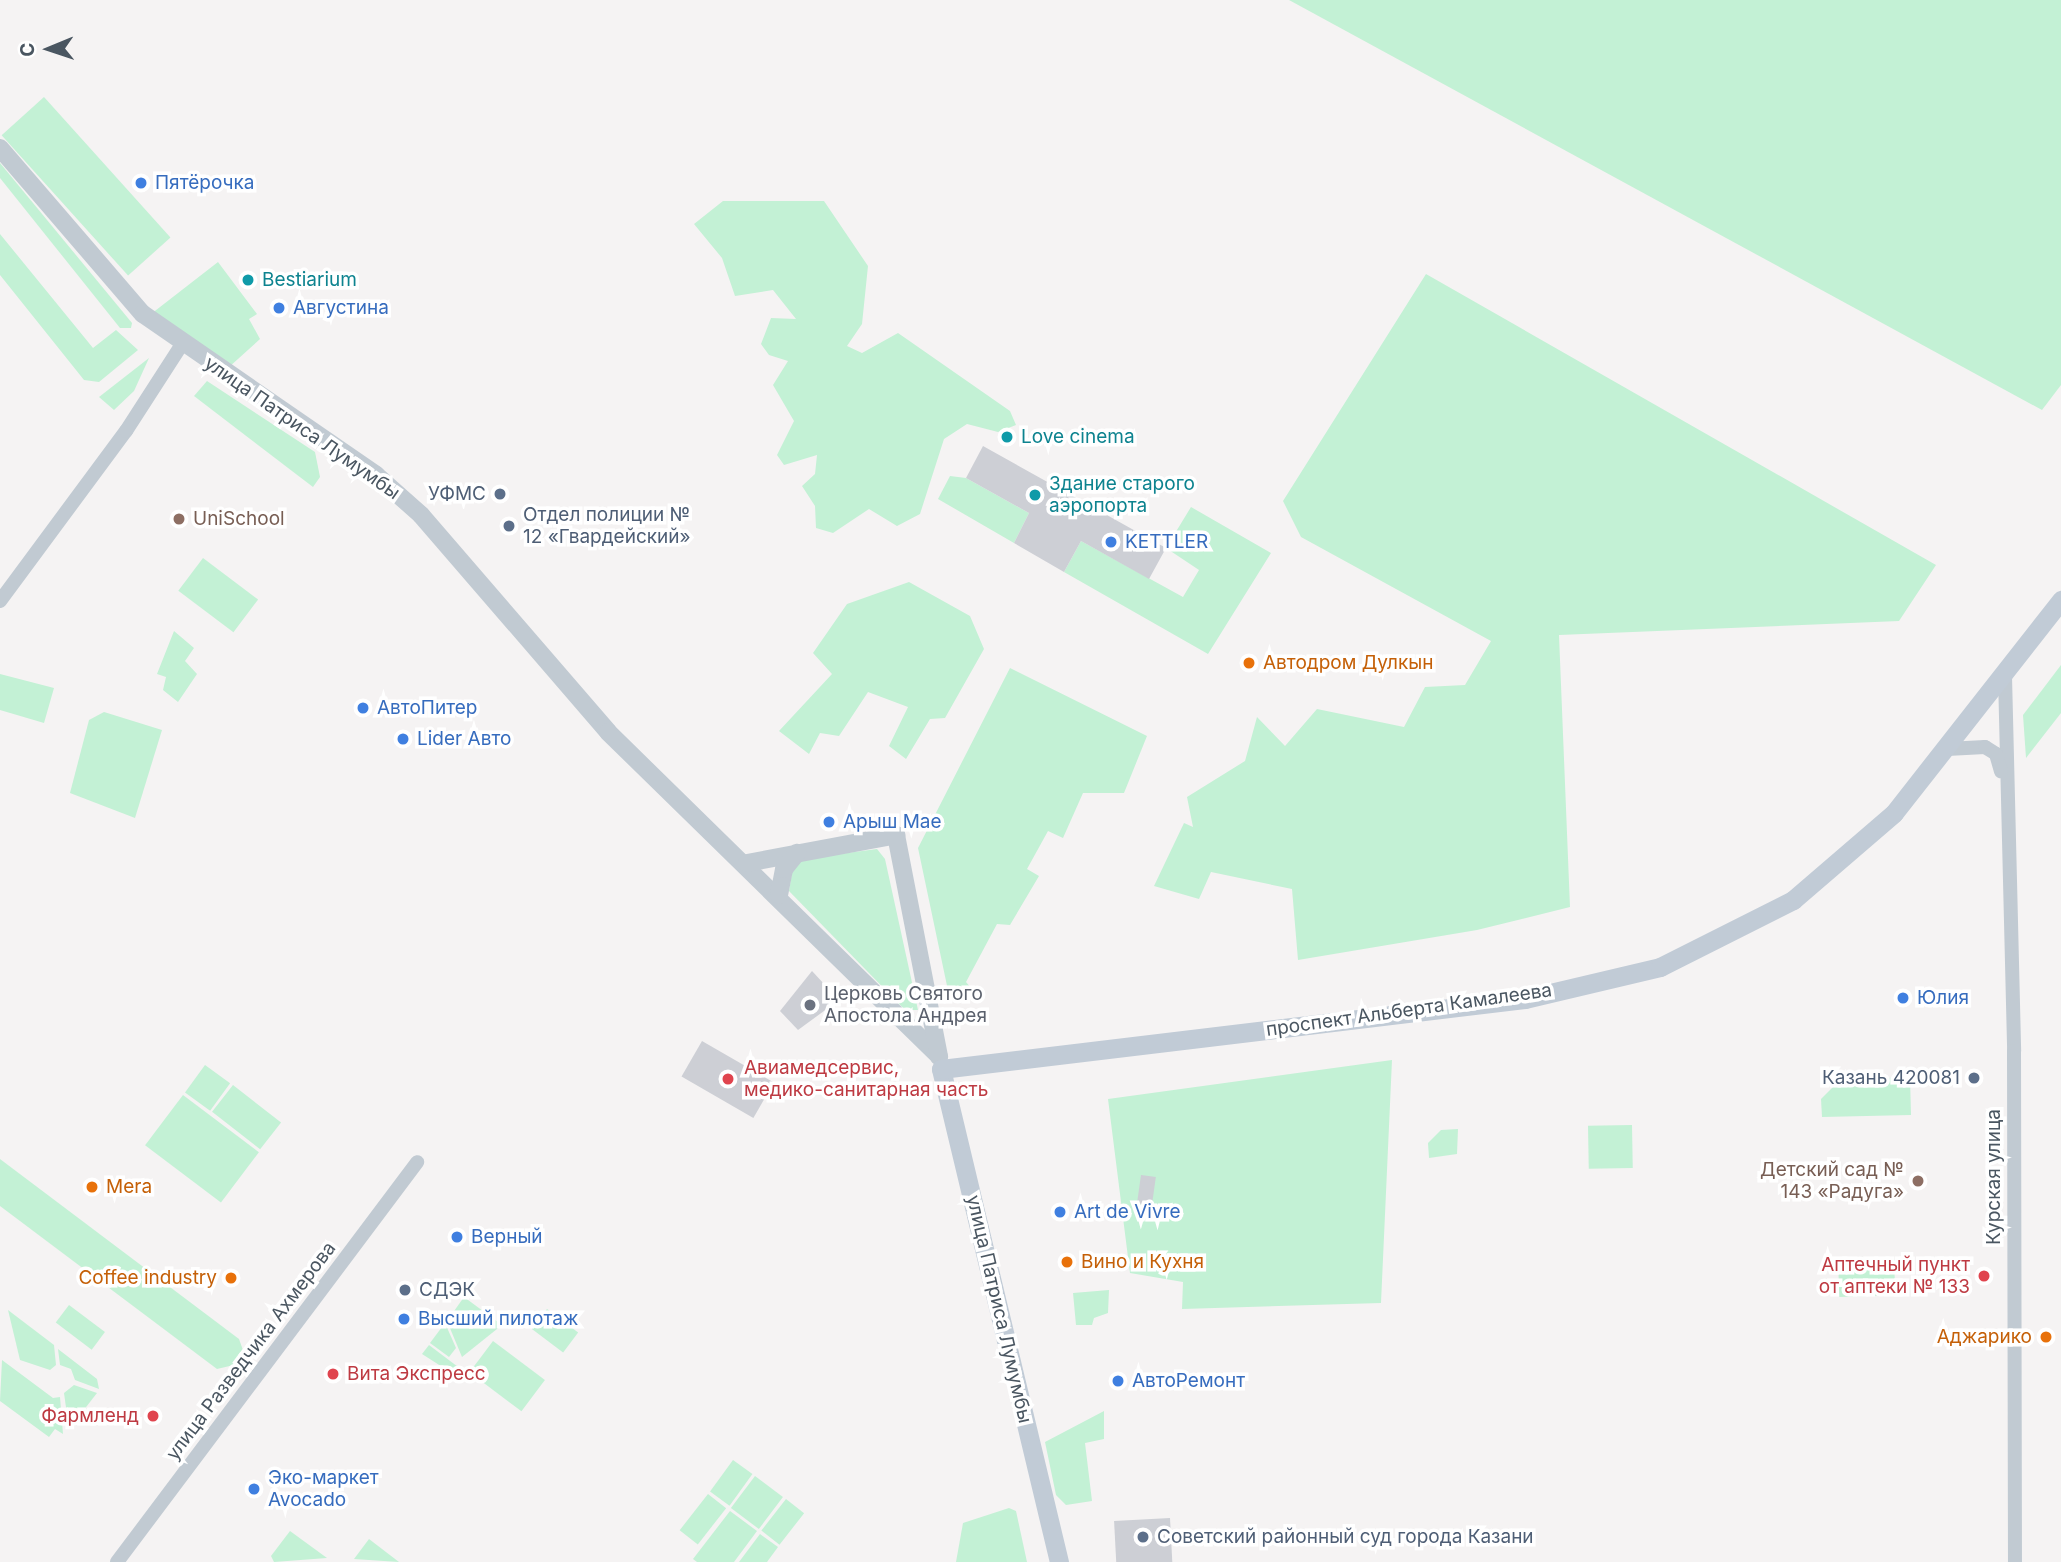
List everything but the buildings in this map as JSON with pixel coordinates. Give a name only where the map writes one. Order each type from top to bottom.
[{"type":"main road","name":"проспект Альберта Камалеева","points":[[940,1063],[1525,999],[1660,967],[1793,900],[1894,814],[2005,676],[2061,600]]},
{"type":"main road","name":"улица Патриса Лумумбы","points":[[940,1063],[1059,1562]]},
{"type":"street","name":"улица Патриса Лумумбы","points":[[0,148],[109,280],[182,344],[376,475],[421,515],[608,732],[747,863],[940,1063]]},
{"type":"street","points":[[0,601],[126,431],[182,344]]},
{"type":"street","name":"Курская улица","points":[[2005,676],[2004,792],[2014,1051],[2015,1562]]},
{"type":"street","name":"Курская улица","points":[[1947,749],[1991,750],[2004,792]]},
{"type":"street","name":"улица Патриса Лумумбы","points":[[747,863],[897,835],[940,1063]]},
{"type":"street","points":[[779,895],[784,869],[797,853]]},
{"type":"street","name":"улица Разведчика Ахмерова","points":[[117,1562],[416,1162]]},
{"type":"green space","points":[[1289,0],[2061,0],[2061,385],[2042,410]]},
{"type":"green space","points":[[44,97],[170,237],[128,276],[2,135]]},
{"type":"green space","points":[[0,163],[132,323],[131,328],[120,328],[0,178]]},
{"type":"green space","points":[[723,201],[824,201],[868,266],[862,324],[847,346],[862,353],[898,333],[1010,411],[1016,425],[998,432],[967,424],[944,439],[920,514],[897,526],[869,509],[833,533],[816,528],[815,506],[802,486],[815,474],[817,455],[784,465],[777,455],[794,421],[773,385],[788,361],[769,355],[761,344],[771,318],[796,319],[773,290],[735,296],[722,258],[694,224]]},
{"type":"green space","points":[[0,234],[93,348],[116,330],[138,350],[99,382],[84,380],[0,275]]},
{"type":"green space","points":[[218,262],[257,314],[249,319],[260,339],[228,368],[151,314]]},
{"type":"green space","points":[[1426,274],[1936,565],[1899,621],[1559,635],[1570,907],[1477,930],[1298,960],[1292,889],[1211,872],[1199,899],[1154,886],[1184,823],[1193,827],[1187,797],[1245,761],[1257,717],[1285,746],[1317,709],[1404,727],[1425,687],[1465,685],[1491,641],[1301,537],[1283,501]]},
{"type":"green space","points":[[149,358],[134,391],[114,410],[99,397]]},
{"type":"green space","points":[[207,381],[315,452],[320,477],[313,487],[194,396]]},
{"type":"green space","points":[[950,476],[966,478],[1029,513],[1014,543],[938,499]]},
{"type":"green space","points":[[1191,507],[1271,553],[1208,654],[1064,572],[1081,541],[1183,597],[1199,570],[1166,548]]},
{"type":"green space","points":[[203,558],[258,600],[233,632],[178,591]]},
{"type":"green space","points":[[909,582],[970,616],[984,649],[945,718],[930,719],[906,759],[889,746],[908,707],[868,692],[839,736],[820,733],[809,754],[779,731],[832,674],[813,653],[847,604]]},
{"type":"green space","points":[[174,631],[194,648],[185,661],[197,674],[178,702],[163,690],[166,677],[157,674]]},
{"type":"green space","points":[[2061,665],[2061,713],[2026,758],[2023,715]]},
{"type":"green space","points":[[1010,668],[1147,736],[1124,793],[1083,793],[1063,838],[1048,831],[1027,869],[1039,876],[1010,925],[997,924],[966,982],[978,996],[950,1000],[918,848]]},
{"type":"green space","points":[[0,674],[54,688],[44,723],[0,710]]},
{"type":"green space","points":[[104,712],[162,730],[135,818],[70,793],[89,720]]},
{"type":"green space","points":[[877,849],[885,859],[918,1010],[905,1010],[789,891],[794,860]]},
{"type":"green space","points":[[1392,1060],[1381,1303],[1182,1309],[1183,1282],[1130,1273],[1108,1099]]},
{"type":"green space","points":[[205,1065],[230,1083],[210,1111],[185,1093]]},
{"type":"green space","points":[[1910,1077],[1911,1115],[1822,1117],[1821,1099],[1840,1080]]},
{"type":"green space","points":[[233,1085],[281,1123],[260,1149],[212,1112]]},
{"type":"green space","points":[[183,1095],[259,1152],[221,1202],[145,1145]]},
{"type":"green space","points":[[1632,1125],[1633,1168],[1589,1169],[1588,1126]]},
{"type":"green space","points":[[1458,1129],[1457,1154],[1429,1158],[1428,1143],[1441,1130]]},
{"type":"green space","points":[[0,1159],[239,1339],[244,1353],[238,1364],[217,1369],[0,1206]]},
{"type":"green space","points":[[1894,1258],[1895,1295],[1839,1297],[1838,1260]]},
{"type":"green space","points":[[1109,1290],[1108,1313],[1094,1318],[1092,1325],[1076,1325],[1073,1293]]},
{"type":"green space","points":[[464,1297],[502,1325],[462,1357],[447,1321]]},
{"type":"green space","points":[[69,1305],[105,1332],[92,1350],[56,1323]]},
{"type":"green space","points":[[547,1309],[578,1332],[563,1352],[532,1329]]},
{"type":"green space","points":[[8,1310],[54,1345],[56,1365],[50,1370],[20,1360]]},
{"type":"green space","points":[[445,1323],[456,1348],[449,1357],[430,1343]]},
{"type":"green space","points":[[493,1341],[545,1380],[521,1411],[470,1372]]},
{"type":"green space","points":[[429,1345],[466,1373],[461,1379],[422,1354]]},
{"type":"green space","points":[[58,1349],[97,1379],[99,1389],[75,1380],[71,1369],[60,1365]]},
{"type":"green space","points":[[2,1360],[53,1398],[60,1397],[63,1434],[55,1429],[49,1437],[0,1401]]},
{"type":"green space","points":[[74,1385],[97,1393],[69,1429],[64,1393]]},
{"type":"green space","points":[[1104,1411],[1104,1439],[1085,1443],[1092,1501],[1066,1505],[1056,1495],[1045,1442]]},
{"type":"green space","points":[[733,1460],[752,1474],[729,1506],[710,1492]]},
{"type":"green space","points":[[755,1476],[783,1497],[759,1529],[731,1508]]},
{"type":"green space","points":[[708,1494],[726,1508],[698,1544],[680,1530]]},
{"type":"green space","points":[[786,1499],[804,1513],[779,1545],[761,1531]]},
{"type":"green space","points":[[1009,1508],[1016,1511],[1027,1562],[956,1562],[963,1523]]},
{"type":"green space","points":[[730,1511],[757,1531],[734,1562],[697,1562],[693,1559]]},
{"type":"green space","points":[[290,1531],[327,1558],[274,1562],[271,1556]]},
{"type":"green space","points":[[760,1534],[778,1547],[767,1562],[739,1562]]},
{"type":"green space","points":[[369,1539],[399,1562],[354,1559]]},
{"type":"place","name":"Пятёрочка","points":[[141,183]]},
{"type":"place","name":"Bestiarium","points":[[248,280]]},
{"type":"place","name":"Августина","points":[[279,308]]},
{"type":"place","name":"Love cinema","points":[[1007,437]]},
{"type":"place","name":"УФМС","points":[[500,494]]},
{"type":"place","name":"Здание старого аэропорта","points":[[1035,495]]},
{"type":"place","name":"UniSchool","points":[[179,519]]},
{"type":"place","name":"Отдел полиции № 12 «Гвардейский»","points":[[509,526]]},
{"type":"place","name":"KETTLER","points":[[1111,542]]},
{"type":"place","name":"Автодром Дулкын","points":[[1249,663]]},
{"type":"place","name":"АвтоПитер","points":[[363,708]]},
{"type":"place","name":"Lider Авто","points":[[403,739]]},
{"type":"place","name":"Арыш Мае","points":[[829,822]]},
{"type":"place","name":"Юлия","points":[[1903,998]]},
{"type":"place","name":"Церковь Святого Апостола Андрея","points":[[810,1005]]},
{"type":"place","name":"Казань 420081","points":[[1974,1078]]},
{"type":"place","name":"Авиамедсервис, медико-санитарная часть","points":[[728,1079]]},
{"type":"place","name":"Детский сад № 143 «Радуга»","points":[[1918,1181]]},
{"type":"place","name":"Mera","points":[[92,1187]]},
{"type":"place","name":"Art de Vivre","points":[[1060,1212]]},
{"type":"place","name":"Верный","points":[[457,1237]]},
{"type":"place","name":"Вино и Кухня","points":[[1067,1262]]},
{"type":"place","name":"Аптечный пункт от аптеки № 133","points":[[1984,1276]]},
{"type":"place","name":"Coffee industry","points":[[231,1278]]},
{"type":"place","name":"СДЭК","points":[[405,1290]]},
{"type":"place","name":"Высший пилотаж","points":[[404,1319]]},
{"type":"place","name":"Аджарико","points":[[2046,1337]]},
{"type":"place","name":"Вита Экспресс","points":[[333,1374]]},
{"type":"place","name":"АвтоРемонт","points":[[1118,1381]]},
{"type":"place","name":"Фармленд","points":[[153,1416]]},
{"type":"place","name":"Эко-маркет Avocado","points":[[254,1489]]},
{"type":"place","name":"Советский районный суд города Казани","points":[[1143,1537]]}]
